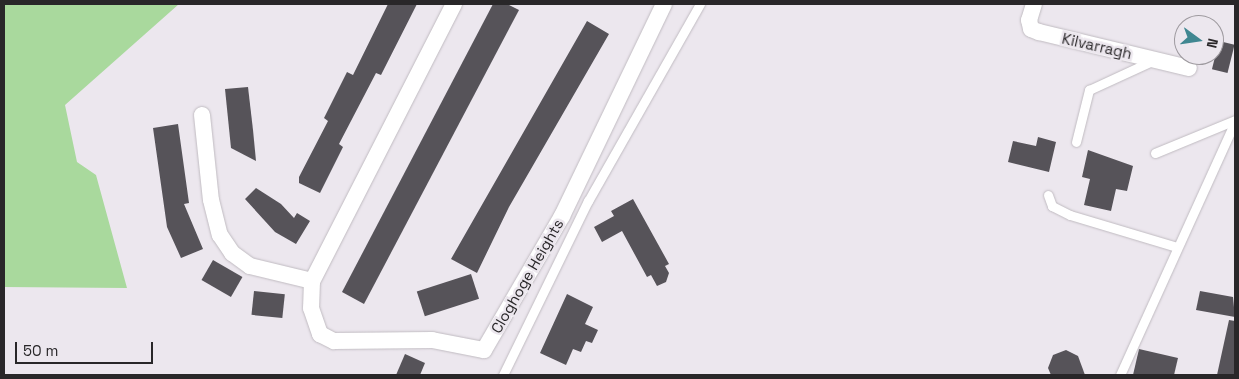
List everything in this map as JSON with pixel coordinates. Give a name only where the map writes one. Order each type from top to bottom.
[{"type":"street","name":"Cloghoge Heights","points":[[454,4],[312,282],[311,308],[320,334],[334,341],[432,340],[484,350],[562,216],[664,4]]},
{"type":"street","name":"Kilvarragh","points":[[1034,4],[1029,20],[1031,28],[1039,32],[1188,68]]},
{"type":"street","points":[[202,115],[212,200],[220,235],[232,253],[250,266],[312,282]]},
{"type":"lane","points":[[503,375],[588,201],[700,4]]},
{"type":"lane","points":[[1076,142],[1089,90],[1154,60]]},
{"type":"lane","points":[[1155,153],[1235,121]]},
{"type":"lane","points":[[1120,375],[1176,247],[1235,121]]},
{"type":"lane","points":[[1048,195],[1052,206],[1070,215],[1176,247]]},
{"type":"green space","points":[[4,4],[179,4],[65,105],[77,162],[96,175],[127,288],[4,287]]},
{"type":"building","points":[[388,4],[417,4],[381,75],[376,73],[339,144],[343,147],[320,193],[299,183],[299,177],[328,121],[324,118],[347,72],[353,75]]},
{"type":"building","points":[[493,4],[507,4],[519,10],[364,304],[342,292]]},
{"type":"building","points":[[587,21],[609,34],[509,207],[477,273],[451,259]]},
{"type":"building","points":[[1224,42],[1235,45],[1228,73],[1212,69],[1213,65],[1224,65]]},
{"type":"building","points":[[248,87],[256,161],[231,148],[225,89]]},
{"type":"building","points":[[178,124],[189,203],[184,204],[203,249],[181,258],[167,227],[153,128]]},
{"type":"building","points":[[1038,137],[1056,142],[1049,172],[1008,162],[1013,141],[1036,146]]},
{"type":"building","points":[[1088,150],[1133,166],[1127,191],[1116,189],[1111,211],[1084,205],[1090,179],[1082,177]]},
{"type":"building","points":[[256,188],[281,204],[294,218],[297,213],[310,221],[296,244],[275,232],[245,199]]},
{"type":"building","points":[[633,199],[669,264],[665,266],[669,273],[666,282],[657,286],[651,275],[647,277],[622,231],[602,242],[594,227],[614,216],[611,211]]},
{"type":"building","points":[[213,260],[242,277],[231,297],[202,280]]},
{"type":"building","points":[[471,274],[479,299],[425,316],[417,292]]},
{"type":"building","points":[[254,291],[285,294],[282,318],[251,315]]},
{"type":"building","points":[[1200,291],[1233,297],[1235,317],[1196,310]]},
{"type":"building","points":[[567,294],[593,307],[585,324],[598,330],[592,343],[586,341],[581,352],[573,349],[566,365],[540,353]]},
{"type":"building","points":[[1229,320],[1235,321],[1235,375],[1217,375]]},
{"type":"building","points":[[1139,349],[1178,358],[1174,375],[1133,375]]},
{"type":"building","points":[[1066,350],[1078,356],[1085,375],[1051,375],[1048,368],[1053,355]]},
{"type":"building","points":[[405,354],[425,363],[420,375],[396,375]]}]
